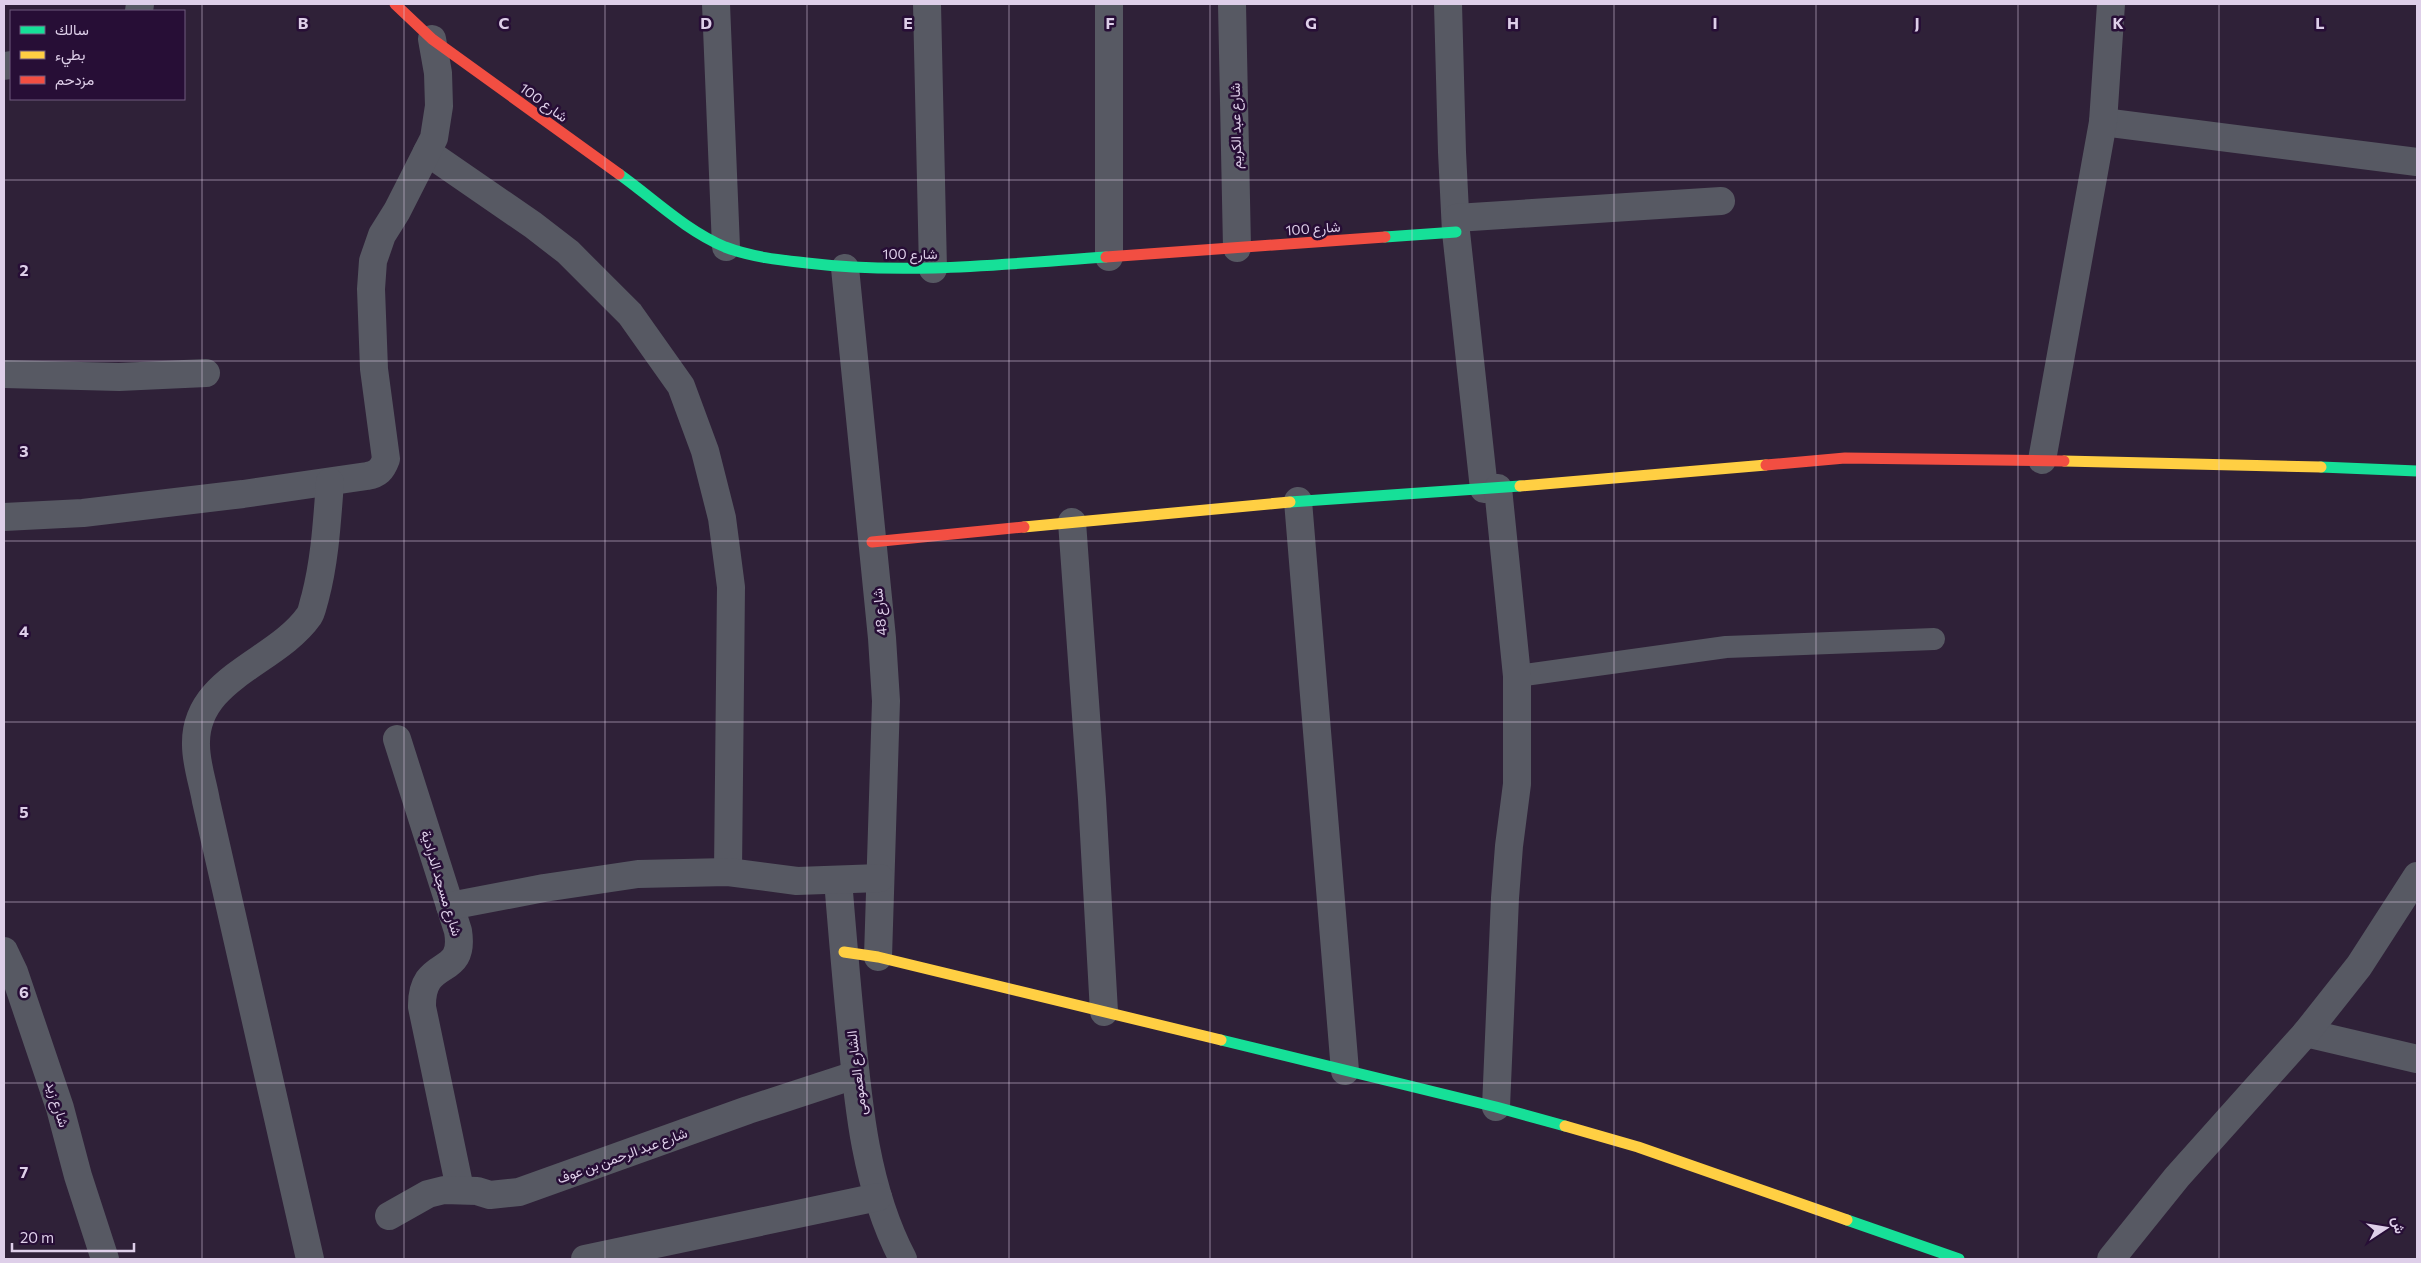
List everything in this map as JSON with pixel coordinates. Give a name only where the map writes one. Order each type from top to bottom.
[{"type":"street","name":"شارع 100","points":[[395,4],[432,39],[652,198],[686,227],[726,248],[769,259],[845,268],[933,269],[1237,248],[1456,225]]},
{"type":"street","points":[[716,4],[726,248]]},
{"type":"street","points":[[927,4],[933,269]]},
{"type":"street","points":[[1109,4],[1109,257]]},
{"type":"street","name":"شارع عبد الكريم","points":[[1232,4],[1237,248]]},
{"type":"street","points":[[1448,4],[1456,225],[1517,676],[1518,784],[1509,846],[1506,890],[1496,1107]]},
{"type":"street","points":[[2042,460],[2103,122],[2110,4]]},
{"type":"street","points":[[4,517],[83,513],[330,482],[376,474],[383,468],[386,459],[374,370],[371,289],[373,261],[382,235],[397,211],[434,138],[439,106],[438,73],[432,39]]},
{"type":"street","points":[[2103,122],[2417,162]]},
{"type":"street","points":[[427,152],[533,225],[568,252],[630,314],[681,386],[708,461],[722,518],[731,587],[728,872]]},
{"type":"street","points":[[1456,225],[1721,201]]},
{"type":"street","name":"شارع 48","points":[[845,268],[882,638],[886,701],[886,764],[878,957]]},
{"type":"street","points":[[4,374],[119,377],[206,373]]},
{"type":"street","points":[[872,542],[1298,501],[1491,489],[1845,458],[2180,462],[2417,471]]},
{"type":"street","points":[[310,1259],[208,811],[196,745],[199,721],[204,705],[220,689],[289,637],[310,615],[320,580],[330,482]]},
{"type":"street","points":[[1298,501],[1346,1071]]},
{"type":"street","points":[[1072,522],[1092,789],[1104,1012]]},
{"type":"street","name":"شارع مسجد الدرادية","points":[[397,739],[461,944],[457,958],[448,965],[436,970],[427,980],[422,993],[422,1007],[460,1189]]},
{"type":"street","points":[[450,906],[544,888],[638,874],[728,872],[797,881],[880,878]]},
{"type":"street","points":[[2111,1259],[2177,1177],[2306,1033],[2359,966],[2417,876]]},
{"type":"street","name":"الشارع العمومى","points":[[838,880],[855,1075],[864,1139],[878,1197],[903,1259]]},
{"type":"street","name":"شارع زيد","points":[[4,951],[14,972],[60,1108],[78,1176],[105,1259]]},
{"type":"street","points":[[844,952],[878,957],[1496,1107],[1638,1147],[1959,1259]]},
{"type":"street","points":[[2306,1033],[2417,1059]]},
{"type":"street","name":"شارع عبد الرحمن بن عوف","points":[[389,1216],[428,1194],[444,1190],[460,1189],[490,1195],[519,1192],[748,1110],[855,1075]]},
{"type":"street","points":[[585,1259],[878,1197]]},
{"type":"lane","points":[[1517,676],[1726,647],[1934,640]]},
{"type":"traffic: fast","points":[[619,174],[696,232],[725,247],[765,258],[844,266],[919,268],[1106,257]]},
{"type":"traffic: fast","points":[[1385,237],[1456,232]]},
{"type":"traffic: fast","points":[[2321,467],[2417,471]]},
{"type":"traffic: fast","points":[[1290,502],[1520,486]]},
{"type":"traffic: fast","points":[[1221,1040],[1496,1107],[1565,1126]]},
{"type":"traffic: fast","points":[[1847,1220],[1959,1259]]},
{"type":"traffic: slow","points":[[2064,461],[2321,467]]},
{"type":"traffic: slow","points":[[1520,486],[1766,465]]},
{"type":"traffic: slow","points":[[1024,527],[1290,502]]},
{"type":"traffic: slow","points":[[844,952],[878,957],[1221,1040]]},
{"type":"traffic: slow","points":[[1565,1126],[1638,1147],[1847,1220]]},
{"type":"traffic: jam","points":[[395,4],[432,39],[619,174]]},
{"type":"traffic: jam","points":[[1106,257],[1385,237]]},
{"type":"traffic: jam","points":[[1766,465],[1845,458],[2064,461]]},
{"type":"traffic: jam","points":[[872,542],[1024,527]]}]
